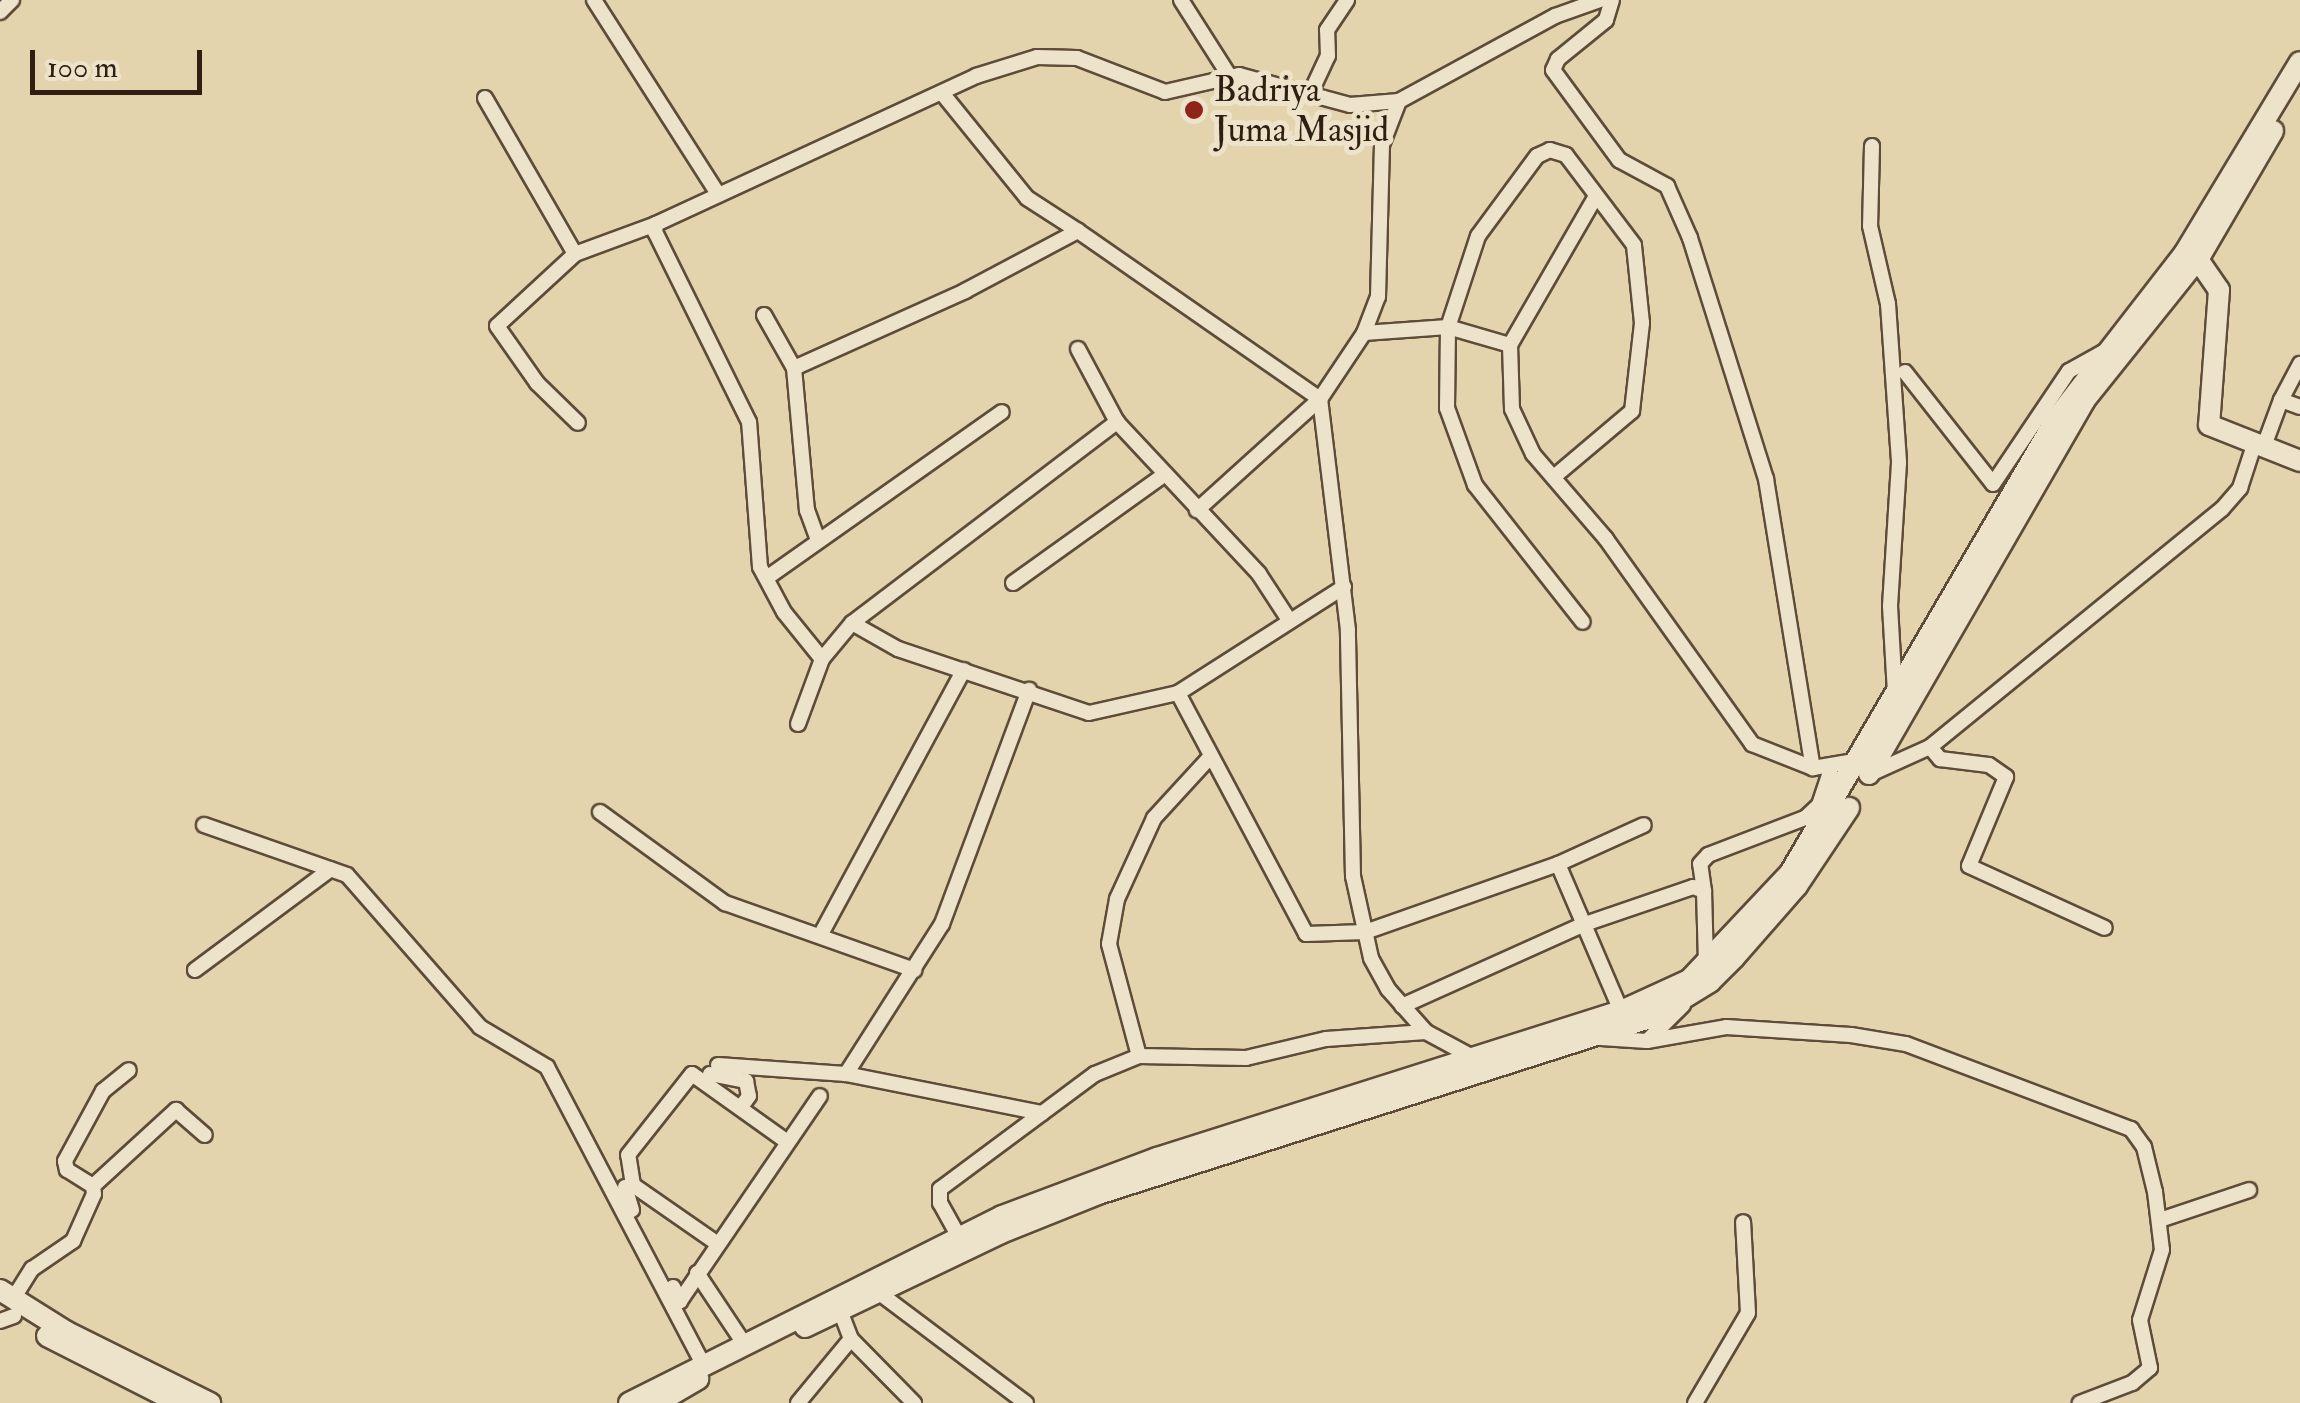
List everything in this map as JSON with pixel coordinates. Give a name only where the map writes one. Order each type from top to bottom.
[{"type":"main road","points":[[1887,729],[1896,698],[2037,450],[2103,352],[2194,251],[2300,62]]},
{"type":"main road","points":[[1532,1044],[1580,1037],[1653,1016],[1684,1000],[1734,958],[1798,886],[1887,729],[2084,401],[2194,251],[2300,87]]},
{"type":"main road","points":[[2194,251],[2219,290],[2210,425],[2300,461]]},
{"type":"main road","points":[[657,1403],[788,1328],[936,1256],[1098,1194],[1662,996],[1706,965],[1790,873],[1865,767]]},
{"type":"main road","points":[[629,1403],[743,1342],[840,1310],[878,1292],[959,1237],[1157,1158],[1480,1063]]},
{"type":"main road","points":[[6,1306],[167,1401]]},
{"type":"main road","points":[[6,1306],[210,1403]]},
{"type":"street","points":[[0,12],[12,0]]},
{"type":"street","points":[[594,0],[718,194]]},
{"type":"street","points":[[1181,0],[1230,77]]},
{"type":"street","points":[[1311,92],[1328,56],[1327,30],[1347,0]]},
{"type":"street","points":[[578,423],[537,383],[497,326],[575,254],[656,224],[942,92],[1037,57],[1077,58],[1165,92],[1230,77],[1311,92],[1350,105],[1399,101],[1556,16],[1600,0]]},
{"type":"street","points":[[1612,0],[1606,20],[1558,59],[1553,70],[1619,160],[1668,186],[1690,238],[1766,478],[1813,768]]},
{"type":"street","points":[[942,92],[1027,198],[1320,399],[1344,586],[1353,876],[1371,958],[1402,1006],[1426,1032],[1480,1063]]},
{"type":"street","points":[[485,98],[575,254]]},
{"type":"street","points":[[1197,510],[1320,399],[1364,333],[1378,298],[1382,145],[1399,101]]},
{"type":"street","points":[[1872,146],[1870,226],[1888,304],[1898,463],[1890,606],[1896,698]]},
{"type":"street","points":[[1555,476],[1632,412],[1640,275],[1634,245],[1566,155],[1550,150],[1537,156],[1478,236],[1448,327],[1447,408],[1457,449],[1475,485],[1583,622]]},
{"type":"street","points":[[1595,198],[1510,345],[1512,409],[1533,454],[1555,476],[1752,744],[1813,768],[1865,767],[1930,747],[2222,510],[2240,488],[2300,364]]},
{"type":"street","points":[[656,224],[654,232],[749,422],[760,567],[784,612],[822,659]]},
{"type":"street","points":[[794,368],[966,291],[1078,231]]},
{"type":"street","points":[[764,315],[794,368],[807,510],[817,538]]},
{"type":"street","points":[[1364,333],[1448,327],[1510,345]]},
{"type":"street","points":[[1078,349],[1117,422],[1259,574],[1289,620]]},
{"type":"street","points":[[1905,372],[1994,484],[2070,370],[2103,352]]},
{"type":"street","points":[[2281,400],[2300,406]]},
{"type":"street","points":[[768,577],[817,538],[1002,412]]},
{"type":"street","points":[[798,724],[822,659],[852,623],[1117,422]]},
{"type":"street","points":[[1012,584],[1165,474]]},
{"type":"street","points":[[852,623],[898,650],[1029,690],[1089,714],[1178,693],[1344,586]]},
{"type":"street","points":[[821,934],[964,670]]},
{"type":"street","points":[[846,1074],[942,924],[1029,690]]},
{"type":"street","points":[[1178,693],[1306,934],[1365,932],[1558,864],[1644,826]]},
{"type":"street","points":[[1930,747],[1940,758],[1989,765],[2006,777],[1969,866],[2105,928]]},
{"type":"street","points":[[1138,1056],[1109,944],[1117,899],[1154,818],[1210,757]]},
{"type":"street","points":[[1706,965],[1700,864],[1708,855],[1805,818],[1819,805],[1832,766]]},
{"type":"street","points":[[600,812],[726,902],[914,970]]},
{"type":"street","points":[[204,824],[347,874],[480,1027],[548,1068],[702,1362]]},
{"type":"street","points":[[1558,864],[1621,1012]]},
{"type":"street","points":[[194,970],[331,869]]},
{"type":"street","points":[[1402,1006],[1582,925],[1667,892],[1704,891]]},
{"type":"street","points":[[1647,1041],[1684,1000]]},
{"type":"street","points":[[1580,1037],[1647,1041],[1707,1029],[1806,1028],[1906,1044],[2131,1129],[2144,1147],[2160,1220],[2162,1250],[2140,1320],[2150,1368],[2115,1397],[2080,1403]]},
{"type":"street","points":[[959,1237],[940,1203],[940,1190],[1094,1074],[1138,1056],[1246,1058],[1326,1039],[1426,1032]]},
{"type":"street","points":[[741,1107],[750,1096],[746,1081],[714,1069],[846,1074],[1042,1114]]},
{"type":"street","points":[[92,1186],[66,1170],[65,1161],[103,1091],[129,1070]]},
{"type":"street","points":[[714,1242],[633,1185],[626,1161],[692,1074],[786,1141]]},
{"type":"street","points":[[625,1187],[680,1301],[714,1242],[820,1096]]},
{"type":"street","points":[[6,1306],[32,1269],[73,1240],[92,1186],[176,1110],[204,1136]]},
{"type":"street","points":[[2160,1220],[2248,1190]]},
{"type":"street","points":[[1695,1403],[1748,1313],[1743,1222]]},
{"type":"street","points":[[697,1272],[743,1342]]},
{"type":"street","points":[[878,1292],[1026,1403]]},
{"type":"street","points":[[840,1310],[851,1339],[914,1403]]},
{"type":"street","points":[[798,1403],[851,1339]]},
{"type":"place","name":"Badriya Juma Masjid","points":[[1194,110]]}]
